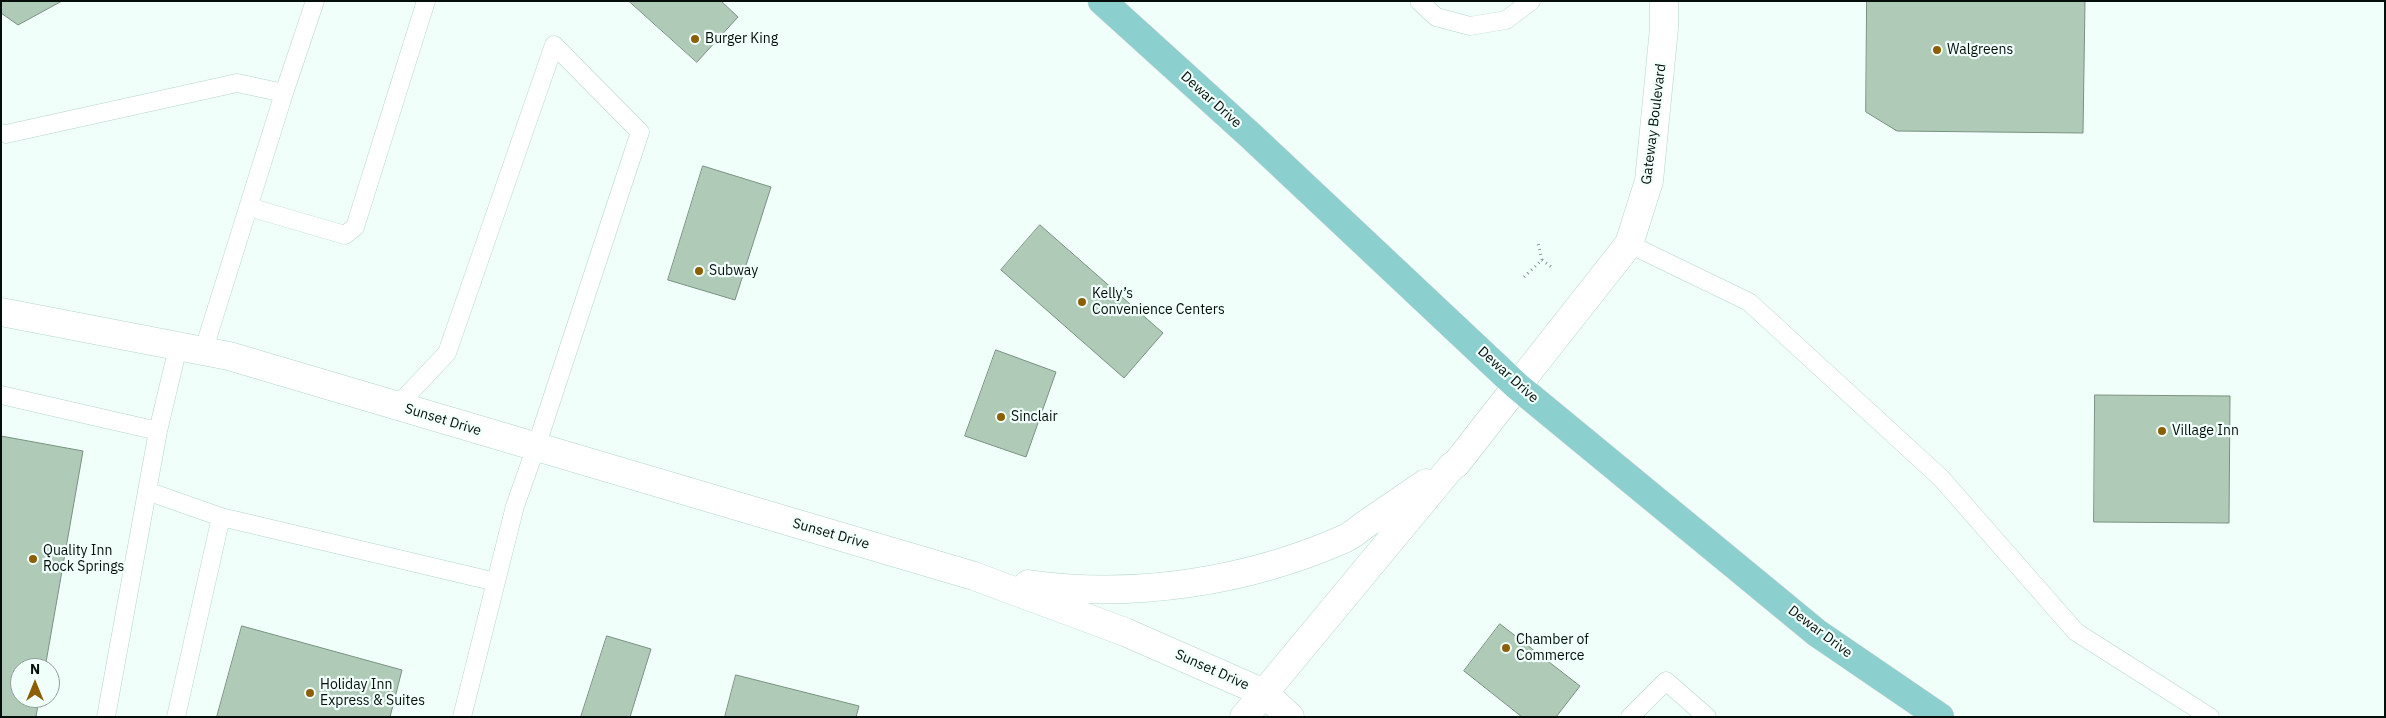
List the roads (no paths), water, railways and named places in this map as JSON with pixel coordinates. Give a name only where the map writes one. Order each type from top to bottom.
[{"type":"main road","name":"Dewar Drive","points":[[1102,1],[1251,136],[1517,386],[1817,633],[1940,717]]},
{"type":"street","name":"Gateway Boulevard","points":[[1517,386],[1629,244],[1649,181],[1664,28],[1664,1]]},
{"type":"street","name":"Sunset Drive","points":[[1,312],[228,356],[974,576],[1124,632],[1264,693],[1452,466],[1456,464],[1517,386]]},
{"type":"street","points":[[974,576],[1066,589],[1140,588],[1212,580],[1281,562],[1346,538],[1452,466]]},
{"type":"street","points":[[1244,717],[1264,693],[1290,717]]},
{"type":"lane","points":[[106,717],[158,431],[249,207],[315,1]]},
{"type":"lane","points":[[249,207],[345,235],[355,227],[426,1]]},
{"type":"lane","points":[[1420,1],[1436,17],[1470,26],[1506,20],[1531,1]]},
{"type":"lane","points":[[397,406],[447,354],[554,45],[640,132],[515,506],[462,717]]},
{"type":"lane","points":[[1,133],[6,134],[237,83],[284,93]]},
{"type":"lane","points":[[1629,244],[1749,302],[1941,478],[2076,632],[2210,717]]},
{"type":"lane","points":[[1,395],[158,431]]},
{"type":"lane","points":[[147,491],[221,517],[496,582]]},
{"type":"lane","points":[[176,717],[221,517]]},
{"type":"lane","points":[[1630,717],[1666,681],[1707,717]]},
{"type":"place","name":"Burger King","points":[[695,39]]},
{"type":"place","name":"Walgreens","points":[[1937,50]]},
{"type":"place","name":"Subway","points":[[699,271]]},
{"type":"place","name":"Kelly’s Convenience Centers","points":[[1082,302]]},
{"type":"place","name":"Sinclair","points":[[1001,417]]},
{"type":"place","name":"Village Inn","points":[[2162,431]]},
{"type":"place","name":"Quality Inn Rock Springs","points":[[33,559]]},
{"type":"place","name":"Chamber of Commerce","points":[[1506,648]]},
{"type":"place","name":"Holiday Inn Express & Suites","points":[[310,693]]}]
